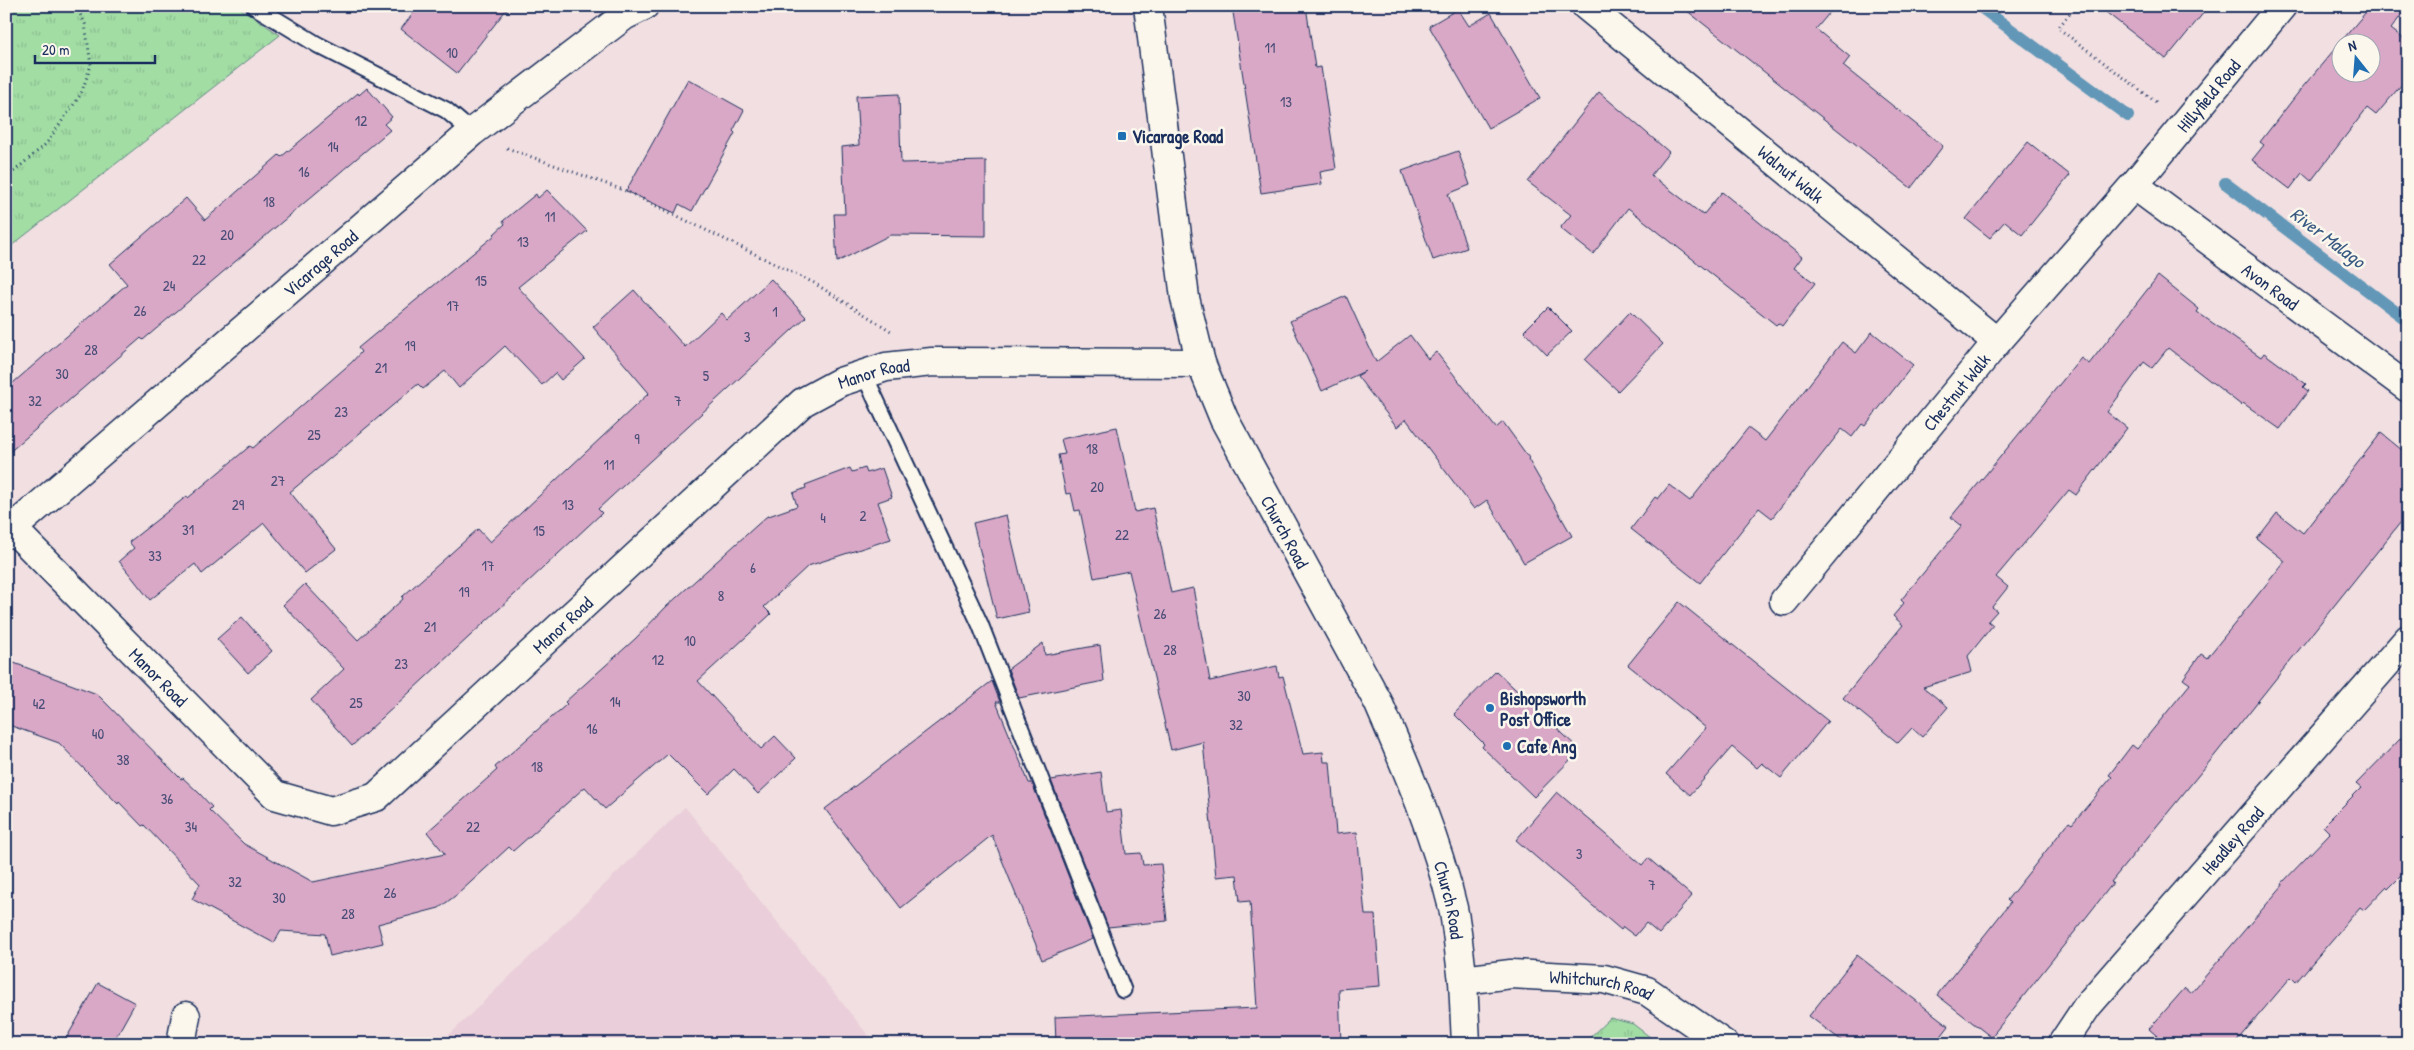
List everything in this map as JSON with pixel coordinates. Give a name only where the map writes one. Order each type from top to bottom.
[{"type":"street","name":"Vicarage Road","points":[[9,531],[472,132],[624,16],[644,6]]},
{"type":"street","name":"Church Road","points":[[1148,6],[1185,298],[1201,363],[1224,419],[1378,702],[1399,750],[1434,840],[1453,910],[1463,980],[1466,1044]]},
{"type":"street","name":"Walnut Walk","points":[[1586,6],[1997,342]]},
{"type":"street","name":"Hillyfield Road","points":[[2134,185],[2282,6]]},
{"type":"street","name":"Chestnut Walk","points":[[1784,601],[1997,342],[2134,185]]},
{"type":"street","name":"Avon Road","points":[[2134,185],[2408,388]]},
{"type":"street","name":"Manor Road","points":[[9,531],[275,795],[331,811],[376,797],[803,402],[840,382],[886,367],[932,362],[1201,363]]},
{"type":"street","name":"Headley Road","points":[[2062,1044],[2088,1005],[2408,639]]},
{"type":"street","name":"Whitchurch Road","points":[[1463,980],[1511,974],[1604,979],[1647,991],[1724,1044]]},
{"type":"street","points":[[181,1044],[186,1016]]},
{"type":"lane","points":[[254,6],[318,45],[446,110],[472,132]]},
{"type":"lane","points":[[864,374],[980,624],[1123,990]]},
{"type":"path","points":[[6,178],[46,144],[81,94],[91,65],[85,24],[76,6]]},
{"type":"path","points":[[2076,6],[2058,28],[2184,124]]},
{"type":"path","points":[[472,132],[517,153],[626,191],[814,283],[892,331],[912,364]]},
{"type":"shaded area","points":[[685,807],[875,1044],[440,1044]]},
{"type":"green space","points":[[6,6],[237,6],[280,35],[6,250]]},
{"type":"green space","points":[[1610,1018],[1633,1024],[1659,1044],[1583,1044]]},
{"type":"building","points":[[419,6],[509,6],[457,73],[401,29]]},
{"type":"building","points":[[1232,6],[1306,6],[1315,68],[1321,67],[1336,169],[1320,172],[1322,184],[1261,193]]},
{"type":"building","points":[[1681,6],[1835,6],[1816,29],[1850,57],[1843,66],[1943,146],[1911,188]]},
{"type":"building","points":[[2098,6],[2209,6],[2166,59]]},
{"type":"building","points":[[2371,6],[2408,6],[2391,29],[2408,42],[2408,77],[2376,115],[2367,108],[2311,181],[2302,173],[2290,189],[2252,160],[2264,145],[2260,142],[2332,52],[2332,82],[2382,82],[2382,32],[2349,32]]},
{"type":"building","points":[[1458,9],[1469,26],[1491,13],[1540,98],[1488,128],[1429,26]]},
{"type":"building","points":[[688,79],[744,110],[733,131],[735,133],[692,211],[679,204],[675,213],[626,191]]},
{"type":"building","points":[[367,88],[392,117],[384,124],[390,130],[143,340],[141,338],[6,455],[6,389],[127,284],[110,264],[186,198],[205,220],[279,155],[281,157],[358,93],[359,95]]},
{"type":"building","points":[[1599,92],[1669,152],[1651,175],[1703,215],[1722,192],[1802,257],[1794,268],[1815,283],[1782,326],[1778,323],[1776,325],[1628,208],[1593,254],[1560,228],[1571,215],[1528,182]]},
{"type":"building","points":[[899,94],[901,163],[986,161],[986,236],[890,235],[837,262],[834,214],[845,214],[842,147],[859,145],[856,96]]},
{"type":"building","points":[[2028,142],[2070,175],[2022,235],[2005,221],[1990,238],[1966,219]]},
{"type":"building","points":[[1458,151],[1470,185],[1448,194],[1467,248],[1433,260],[1402,171]]},
{"type":"building","points":[[547,190],[587,231],[518,287],[585,359],[561,380],[555,373],[542,385],[505,346],[459,388],[445,371],[423,389],[418,384],[290,492],[336,549],[305,573],[264,523],[202,574],[195,564],[150,600],[119,561],[134,548],[129,542],[187,496],[188,498],[250,446],[253,448],[352,362],[361,352],[358,348],[495,235],[505,224],[503,221],[536,194],[538,198]]},
{"type":"building","points":[[2158,276],[2199,309],[2197,312],[2261,357],[2264,353],[2306,384],[2303,387],[2308,391],[2280,429],[2243,403],[2241,405],[2168,348],[2152,368],[2144,362],[2107,412],[2127,428],[2076,495],[2069,490],[1996,577],[2008,587],[1992,607],[1997,611],[1988,621],[1993,625],[1968,656],[1972,672],[1923,687],[1948,707],[1922,737],[1912,728],[1898,743],[1843,698],[1903,625],[1893,616],[1904,603],[1901,600],[1962,526],[1951,517],[2081,358],[2089,364]]},
{"type":"building","points":[[771,279],[806,317],[598,509],[602,513],[352,746],[311,700],[344,669],[283,605],[305,584],[358,640],[403,599],[402,597],[478,529],[490,542],[649,393],[593,327],[634,290],[685,347],[721,313],[727,320]]},
{"type":"building","points":[[1346,296],[1376,362],[1410,335],[1428,359],[1436,352],[1496,428],[1503,422],[1529,458],[1572,536],[1524,563],[1487,500],[1474,509],[1406,419],[1397,427],[1357,376],[1365,371],[1322,391],[1290,321]]},
{"type":"building","points":[[1548,307],[1572,331],[1547,355],[1524,331]]},
{"type":"building","points":[[1630,312],[1663,344],[1618,391],[1585,360]]},
{"type":"building","points":[[1872,332],[1913,365],[1865,426],[1862,424],[1852,437],[1842,429],[1772,518],[1759,508],[1700,583],[1631,529],[1655,497],[1658,499],[1669,485],[1690,501],[1748,428],[1765,441],[1842,342],[1856,353]]},
{"type":"building","points":[[1117,427],[1135,512],[1153,508],[1171,593],[1193,588],[1210,681],[1277,666],[1279,677],[1283,676],[1303,754],[1323,752],[1324,762],[1330,762],[1336,834],[1357,832],[1365,915],[1375,915],[1380,986],[1339,989],[1341,1044],[1277,1044],[1277,1040],[1185,1044],[1056,1044],[1055,1017],[1257,1008],[1250,901],[1240,902],[1237,875],[1216,877],[1203,742],[1171,750],[1129,571],[1094,578],[1080,510],[1075,511],[1071,493],[1066,494],[1058,455],[1065,454],[1061,439]]},
{"type":"building","points":[[2381,433],[2408,455],[2408,513],[2111,882],[2113,883],[1991,1037],[1937,995],[2010,903],[2007,900],[2069,822],[2072,824],[2112,777],[2109,775],[2132,745],[2137,749],[2190,684],[2183,679],[2201,654],[2207,658],[2285,561],[2257,539],[2277,513],[2303,533]]},
{"type":"building","points":[[850,468],[852,472],[865,468],[867,473],[882,468],[892,497],[878,502],[891,539],[808,566],[764,607],[771,614],[698,681],[761,749],[775,736],[796,758],[758,794],[734,769],[708,794],[668,754],[605,809],[585,787],[513,851],[509,847],[459,893],[439,908],[378,924],[383,943],[330,956],[325,934],[281,931],[274,943],[192,899],[200,884],[144,825],[142,826],[119,802],[118,804],[59,743],[6,724],[6,660],[97,694],[181,779],[183,778],[199,793],[212,807],[209,810],[244,844],[313,882],[445,854],[427,832],[497,770],[495,767],[567,704],[565,702],[635,639],[666,607],[766,517],[797,506],[793,493],[806,488],[805,485]]},
{"type":"building","points":[[1006,515],[1029,612],[997,619],[973,523]]},
{"type":"building","points":[[1679,602],[1828,721],[1781,778],[1762,763],[1757,768],[1732,747],[1690,795],[1666,774],[1706,728],[1628,665]]},
{"type":"building","points":[[242,617],[272,651],[248,673],[217,639]]},
{"type":"building","points":[[1043,643],[1045,655],[1100,645],[1104,681],[1019,698],[1008,669]]},
{"type":"building","points":[[1496,671],[1580,750],[1534,797],[1482,747],[1484,744],[1454,714]]},
{"type":"building","points":[[992,681],[1000,702],[996,702],[1029,783],[1032,783],[1093,939],[1042,960],[992,835],[901,908],[825,809]]},
{"type":"building","points":[[2408,731],[2408,869],[2388,889],[2386,887],[2364,910],[2360,907],[2296,982],[2291,977],[2234,1044],[2166,1044],[2149,1029],[2185,988],[2191,993],[2283,885],[2282,883],[2330,833],[2323,826],[2361,788],[2356,784]]},
{"type":"building","points":[[1101,772],[1106,812],[1121,810],[1126,854],[1141,853],[1143,865],[1161,864],[1167,921],[1108,927],[1051,780]]},
{"type":"building","points":[[1557,792],[1642,865],[1648,858],[1692,896],[1659,934],[1646,923],[1635,936],[1623,927],[1621,930],[1516,840]]},
{"type":"building","points":[[1857,955],[1949,1026],[1935,1044],[1846,1044],[1809,1016]]},
{"type":"building","points":[[98,983],[135,1003],[112,1044],[63,1044]]},
{"type":"waterway","name":"River Malago","points":[[1979,6],[2128,116]]},
{"type":"waterway","name":"River Malago","points":[[2225,183],[2408,321]]},
{"type":"place","name":"Vicarage Road","points":[[1122,136]]},
{"type":"place","name":"Bishopsworth Post Office","points":[[1490,708]]},
{"type":"place","name":"Cafe Ang","points":[[1507,746]]}]
